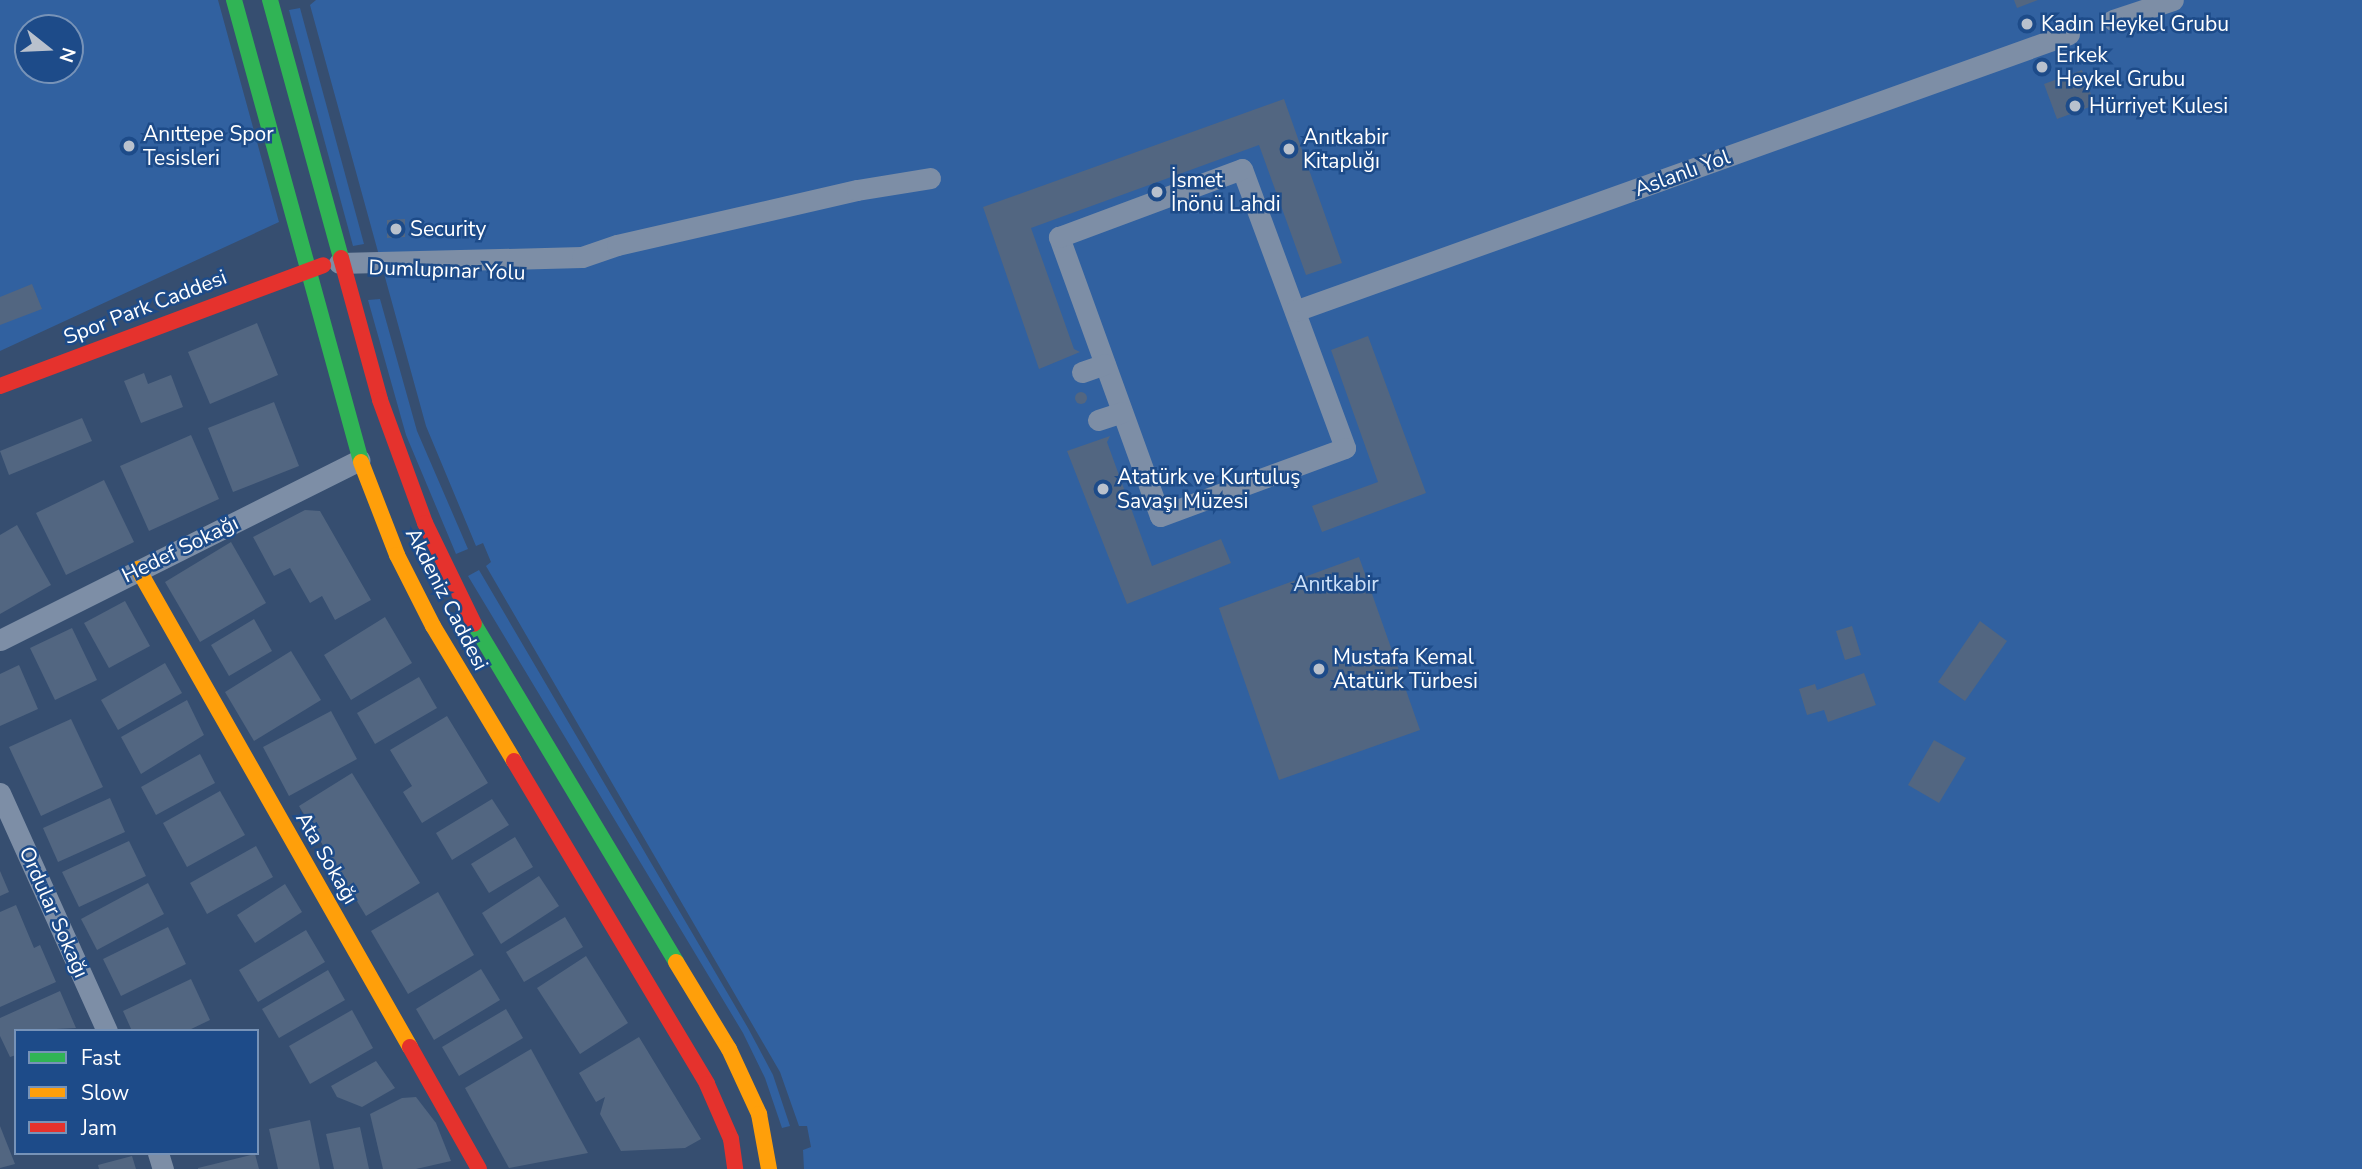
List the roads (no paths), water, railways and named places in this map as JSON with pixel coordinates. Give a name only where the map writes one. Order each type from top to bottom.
[{"type":"main road","name":"Akdeniz Caddesi","points":[[234,0],[360,460],[397,555],[433,626],[707,1084],[731,1139],[735,1169]]},
{"type":"main road","name":"Akdeniz Caddesi","points":[[270,0],[339,263],[402,465],[448,577],[521,708],[729,1049],[759,1114],[769,1169]]},
{"type":"main road","name":"Spor Park Caddesi","points":[[0,386],[306,268],[339,263]]},
{"type":"main road","name":"Ata Sokağı","points":[[138,569],[479,1169]]},
{"type":"street","points":[[2113,20],[2173,0]]},
{"type":"street","name":"Aslanlı Yol","points":[[1295,311],[2069,34]]},
{"type":"street","points":[[1242,169],[1295,311],[1345,448],[1257,491],[1160,516],[1059,237],[1242,169]]},
{"type":"street","name":"Dumlupınar Yolu","points":[[339,263],[582,257],[624,243],[830,196],[930,178]]},
{"type":"street","points":[[1082,372],[1105,364]]},
{"type":"street","points":[[1098,420],[1122,412]]},
{"type":"street","name":"Hedef Sokağı","points":[[0,640],[360,460]]},
{"type":"street","name":"Ordular Sokağı","points":[[0,793],[106,1029]]},
{"type":"place","name":"Kadın Heykel Grubu","points":[[2027,24]]},
{"type":"place","name":"Erkek Heykel Grubu","points":[[2042,67]]},
{"type":"place","name":"Hürriyet Kulesi","points":[[2075,106]]},
{"type":"place","name":"Anıttepe Spor Tesisleri","points":[[129,146]]},
{"type":"place","name":"Anıtkabir Kitaplığı","points":[[1289,149]]},
{"type":"place","name":"İsmet İnönü Lahdi","points":[[1157,192]]},
{"type":"place","name":"Security","points":[[396,229]]},
{"type":"place","name":"Atatürk ve Kurtuluş Savaşı Müzesi","points":[[1103,489]]},
{"type":"place","name":"Mustafa Kemal Atatürk Türbesi","points":[[1319,669]]},
{"type":"park label","name":"Anıtkabir","points":[[1336,584]]}]
